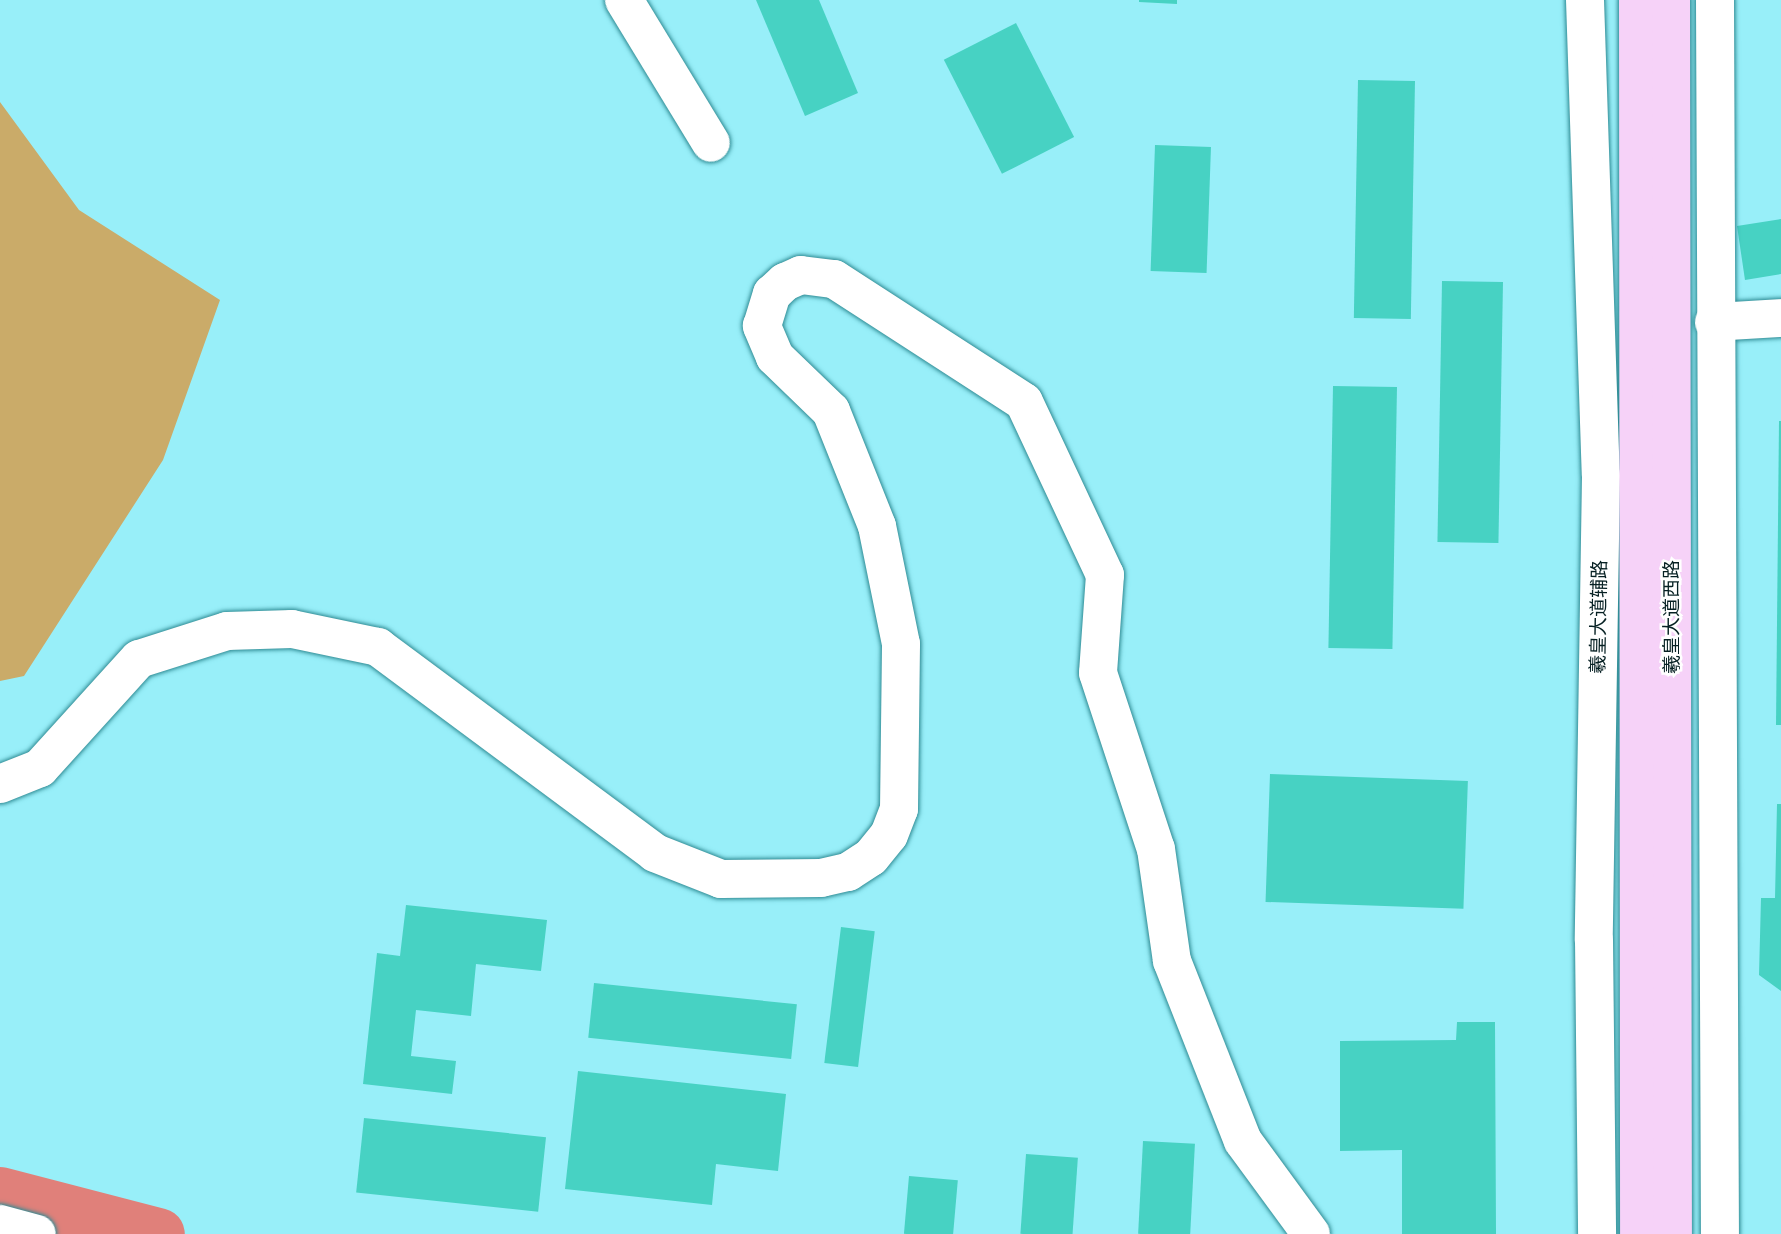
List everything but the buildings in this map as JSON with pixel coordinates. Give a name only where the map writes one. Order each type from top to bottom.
[{"type":"main road","name":"羲皇大道西路","points":[[1638,0],[1639,1234]]},
{"type":"main road","name":"羲皇大道西路","points":[[1671,0],[1673,1234]]},
{"type":"street","points":[[624,0],[711,143]]},
{"type":"street","name":"羲皇大道辅路","points":[[1585,0],[1601,475],[1594,940],[1597,1234]]},
{"type":"street","points":[[1715,0],[1714,322],[1720,1234]]},
{"type":"street","points":[[0,784],[40,768],[139,659],[227,631],[292,629],[378,648],[655,853],[721,880],[821,878],[848,872],[872,857],[889,835],[899,809],[901,644],[877,526],[831,411],[775,357],[762,326],[772,294],[785,282],[801,275],[834,279],[1024,402],[1105,575],[1098,673],[1156,849],[1172,961],[1243,1140],[1311,1234]]},
{"type":"street","points":[[1714,322],[1781,318]]},
{"type":"street","points":[[0,1224],[37,1234]]},
{"type":"shaded area","points":[[0,102],[79,210],[220,300],[163,460],[24,676],[0,681]]},
{"type":"waterway","points":[[0,1193],[159,1234]]}]
